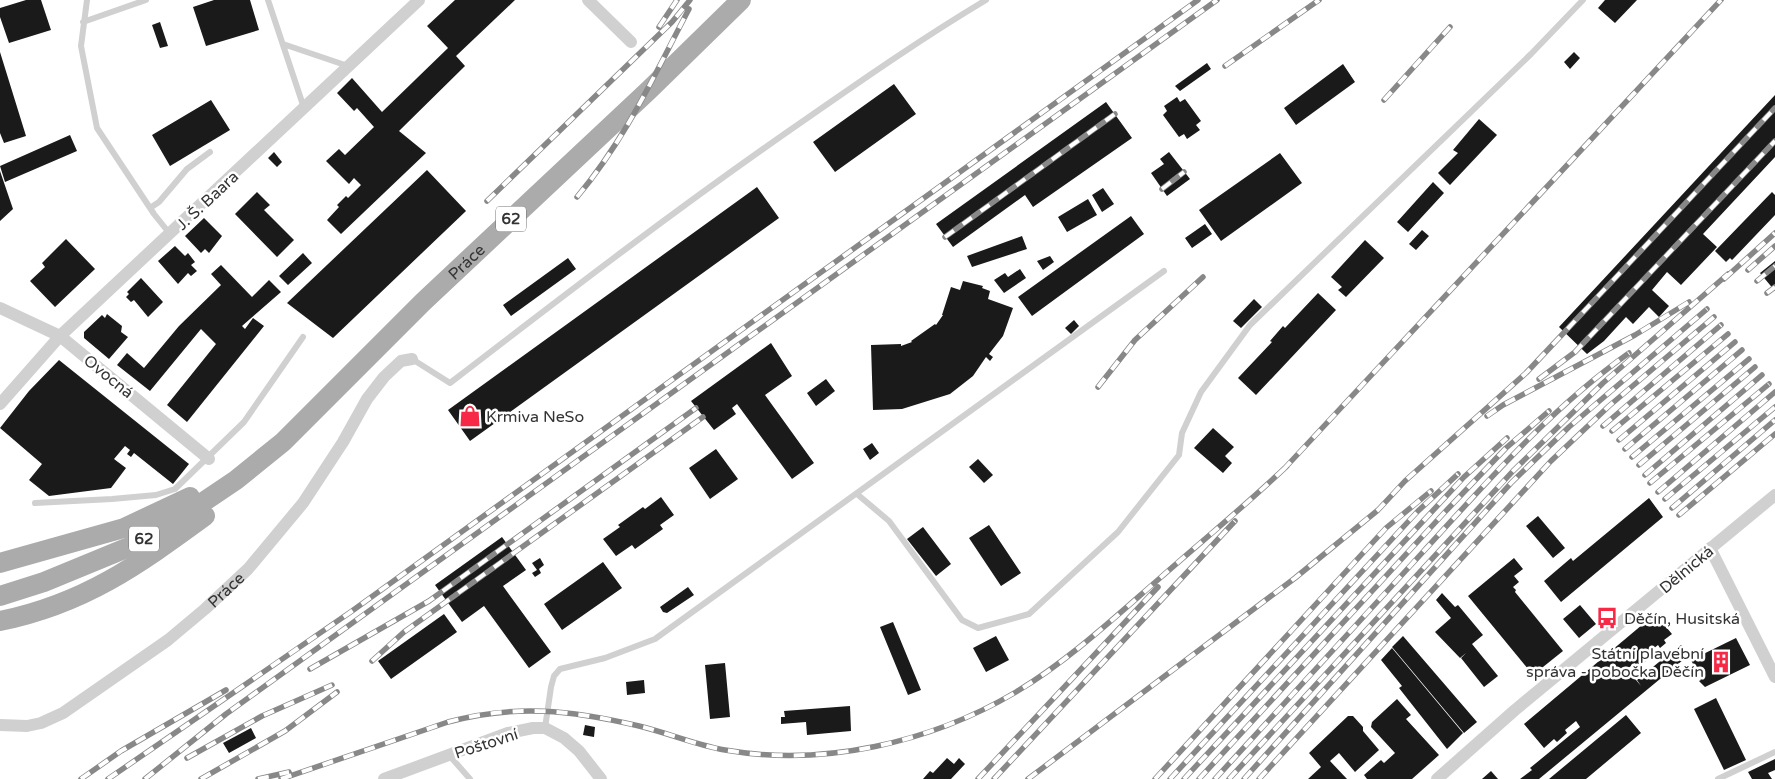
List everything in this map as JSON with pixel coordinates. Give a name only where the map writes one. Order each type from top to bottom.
[{"type":"main road","name":"Práce","points":[[236,480],[283,442],[423,302],[649,90],[741,0]]},
{"type":"main road","points":[[0,621],[28,615],[70,600],[101,587],[140,564],[259,477],[283,442]]},
{"type":"main road","points":[[0,563],[124,528],[175,506],[211,485],[236,480]]},
{"type":"main road","name":"62","points":[[0,596],[44,582],[129,547],[184,515],[236,480]]},
{"type":"street","name":"J. Š. Baara","points":[[0,404],[60,336],[419,0]]},
{"type":"street","points":[[588,0],[631,42]]},
{"type":"street","name":"Ovocná","points":[[0,308],[60,336],[209,459]]},
{"type":"street","name":"Práce","points":[[0,725],[27,726],[41,723],[63,713],[168,640],[205,609],[248,568],[303,503],[343,442],[367,399],[384,377],[401,361],[412,359]]},
{"type":"street","name":"Dělnická","points":[[1441,777],[1514,710],[1775,495]]},
{"type":"street","points":[[1710,548],[1775,677]]},
{"type":"street","points":[[545,728],[555,732],[580,751],[601,779]]},
{"type":"street","name":"Poštovní","points":[[384,779],[508,733],[545,728]]},
{"type":"lane","points":[[87,0],[81,46],[97,128],[150,208],[170,234]]},
{"type":"lane","points":[[83,22],[146,0]]},
{"type":"lane","points":[[268,0],[304,109]]},
{"type":"lane","points":[[412,359],[450,383],[559,299],[733,170],[925,36],[986,0]]},
{"type":"lane","points":[[857,494],[889,521],[962,620],[978,628],[1029,614],[1118,532],[1179,455],[1182,433],[1201,392],[1250,325],[1524,61],[1583,0]]},
{"type":"lane","points":[[283,44],[349,66]]},
{"type":"lane","points":[[150,208],[159,202],[187,169],[210,152]]},
{"type":"lane","points":[[545,728],[551,687],[554,676],[560,669],[605,658],[655,639],[1164,271]]},
{"type":"lane","points":[[35,503],[156,495],[175,489],[209,459],[244,422],[303,337]]},
{"type":"lane","points":[[1718,779],[1775,752]]},
{"type":"lane","points":[[449,755],[467,778]]},
{"type":"building","points":[[26,0],[41,0],[51,30],[9,43],[0,17],[0,8]]},
{"type":"building","points":[[214,0],[250,0],[259,30],[206,46],[193,7]]},
{"type":"building","points":[[455,0],[515,0],[456,56],[465,66],[399,131],[426,153],[341,234],[327,220],[339,207],[337,205],[346,196],[348,198],[361,185],[354,178],[349,184],[326,161],[339,149],[345,155],[374,127],[357,108],[354,111],[337,93],[352,78],[382,112],[448,48],[427,26]]},
{"type":"building","points":[[1605,0],[1637,0],[1615,23],[1598,8]]},
{"type":"building","points":[[160,22],[168,46],[160,48],[152,25]]},
{"type":"building","points":[[0,52],[26,136],[4,143],[0,133]]},
{"type":"building","points":[[1574,52],[1580,58],[1570,69],[1564,62]]},
{"type":"building","points":[[1207,63],[1211,69],[1180,91],[1175,86]]},
{"type":"building","points":[[1343,64],[1355,82],[1296,125],[1284,108]]},
{"type":"building","points":[[894,84],[916,114],[835,172],[813,142]]},
{"type":"building","points":[[1775,95],[1775,157],[1703,234],[1717,247],[1681,285],[1667,272],[1652,290],[1669,306],[1659,317],[1649,307],[1633,324],[1626,317],[1604,341],[1587,354],[1559,327]]},
{"type":"building","points":[[1177,97],[1180,102],[1185,99],[1201,121],[1196,125],[1200,130],[1187,139],[1184,134],[1179,137],[1163,115],[1167,111],[1164,106]]},
{"type":"building","points":[[211,100],[230,130],[170,166],[152,135]]},
{"type":"building","points":[[1106,102],[1132,138],[1033,207],[1025,195],[953,247],[936,224]]},
{"type":"building","points":[[1479,119],[1497,135],[1450,185],[1438,173],[1458,153],[1453,150]]},
{"type":"building","points":[[70,135],[77,151],[5,182],[0,166]]},
{"type":"building","points":[[274,152],[282,162],[277,167],[268,158]]},
{"type":"building","points":[[1169,152],[1190,179],[1167,196],[1151,173],[1164,164],[1160,159]]},
{"type":"building","points":[[1280,153],[1302,183],[1221,241],[1199,210]]},
{"type":"building","points":[[427,170],[466,211],[333,338],[287,303]]},
{"type":"building","points":[[0,171],[13,209],[0,221]]},
{"type":"building","points":[[1433,182],[1444,193],[1408,232],[1397,222]]},
{"type":"building","points":[[757,187],[779,218],[470,441],[448,410]]},
{"type":"building","points":[[1103,188],[1114,204],[1102,212],[1092,195]]},
{"type":"building","points":[[257,192],[270,205],[264,210],[294,240],[277,257],[235,214]]},
{"type":"building","points":[[1772,192],[1775,195],[1775,215],[1732,260],[1730,258],[1726,262],[1715,251]]},
{"type":"building","points":[[1088,199],[1097,215],[1067,232],[1058,217]]},
{"type":"building","points":[[1131,216],[1144,234],[1032,316],[1018,297]]},
{"type":"building","points":[[204,218],[222,236],[209,253],[205,249],[201,253],[185,236]]},
{"type":"building","points":[[1205,224],[1212,234],[1192,248],[1185,238]]},
{"type":"building","points":[[1422,230],[1429,236],[1416,250],[1409,244]]},
{"type":"building","points":[[1022,236],[1027,249],[972,267],[967,256]]},
{"type":"building","points":[[66,239],[95,269],[55,307],[30,281],[45,267],[42,263]]},
{"type":"building","points":[[1365,240],[1384,258],[1346,297],[1338,290],[1342,287],[1331,277]]},
{"type":"building","points":[[175,246],[185,256],[188,253],[195,262],[191,265],[197,271],[191,276],[188,273],[178,284],[158,261]]},
{"type":"building","points":[[303,253],[312,263],[288,285],[279,276]]},
{"type":"building","points":[[1050,256],[1054,262],[1043,270],[1037,261]]},
{"type":"building","points":[[568,258],[576,269],[511,316],[503,305]]},
{"type":"building","points":[[1775,261],[1775,291],[1760,273]]},
{"type":"building","points":[[221,265],[252,297],[269,280],[281,292],[242,326],[245,329],[253,318],[264,326],[187,422],[167,405],[216,344],[201,329],[150,391],[117,365],[127,353],[144,368],[179,326],[221,285],[211,274]]},
{"type":"building","points":[[1020,269],[1026,278],[1004,293],[994,280],[1005,273],[1008,277]]},
{"type":"building","points":[[141,278],[163,302],[148,317],[134,300],[131,302],[126,297],[129,294],[127,292]]},
{"type":"building","points":[[963,281],[983,286],[982,288],[990,291],[988,299],[1013,308],[1003,336],[989,354],[993,357],[990,361],[986,357],[973,376],[950,394],[902,409],[873,410],[871,345],[901,344],[901,346],[912,342],[936,325],[943,315],[951,287],[960,290]]},
{"type":"building","points":[[1318,293],[1336,310],[1256,395],[1238,378],[1272,342],[1270,341],[1283,326],[1285,328]]},
{"type":"building","points":[[1254,299],[1262,307],[1241,328],[1233,321]]},
{"type":"building","points":[[107,314],[122,326],[121,332],[128,337],[109,359],[84,338],[84,332],[102,315],[105,318]]},
{"type":"building","points":[[1074,320],[1079,326],[1071,334],[1065,328]]},
{"type":"building","points":[[771,343],[792,376],[765,395],[814,463],[792,479],[737,404],[732,408],[736,414],[714,430],[691,401]]},
{"type":"building","points":[[59,360],[189,464],[173,484],[134,453],[131,457],[127,454],[130,450],[125,446],[114,459],[126,468],[111,488],[49,496],[29,480],[42,464],[0,428],[29,391]]},
{"type":"building","points":[[826,379],[835,391],[816,406],[807,393]]},
{"type":"building","points":[[1213,428],[1234,447],[1225,456],[1232,463],[1223,473],[1194,448]]},
{"type":"building","points":[[872,443],[879,453],[870,460],[863,449]]},
{"type":"building","points":[[716,449],[738,479],[710,499],[689,468]]},
{"type":"building","points":[[978,459],[993,475],[984,483],[969,467]]},
{"type":"building","points":[[661,497],[674,515],[660,525],[663,529],[635,549],[632,545],[616,556],[603,539],[620,527],[618,525]]},
{"type":"building","points":[[1649,498],[1663,517],[1561,602],[1544,581],[1571,558],[1573,561]]},
{"type":"building","points":[[1538,516],[1565,548],[1553,558],[1526,526]]},
{"type":"building","points":[[989,525],[1021,573],[1001,586],[969,538]]},
{"type":"building","points":[[923,527],[951,564],[936,576],[907,539]]},
{"type":"building","points":[[502,537],[526,570],[503,586],[551,652],[529,668],[484,606],[462,622],[435,585]]},
{"type":"building","points":[[540,558],[544,565],[539,569],[541,573],[535,577],[532,573],[537,570],[532,563]]},
{"type":"building","points":[[1514,558],[1523,569],[1514,576],[1519,582],[1513,587],[1516,590],[1515,592],[1563,651],[1533,675],[1468,596]]},
{"type":"building","points":[[603,562],[622,588],[562,630],[544,604]]},
{"type":"building","points":[[688,587],[694,595],[667,613],[663,612],[660,607]]},
{"type":"building","points":[[1442,593],[1455,607],[1458,605],[1483,635],[1472,644],[1498,676],[1484,687],[1461,658],[1466,653],[1460,658],[1435,632],[1451,618],[1436,600]]},
{"type":"building","points":[[1580,605],[1596,624],[1579,638],[1563,619]]},
{"type":"building","points":[[444,614],[457,632],[391,679],[378,661]]},
{"type":"building","points":[[1655,614],[1672,634],[1664,640],[1666,643],[1660,648],[1658,645],[1644,656],[1647,660],[1638,668],[1635,663],[1627,669],[1641,686],[1637,680],[1670,653],[1672,655],[1681,645],[1685,649],[1683,660],[1539,779],[1520,779],[1532,770],[1530,768],[1580,727],[1576,721],[1565,730],[1567,733],[1557,742],[1554,739],[1544,748],[1524,724]]},
{"type":"building","points":[[893,622],[921,690],[908,695],[880,627]]},
{"type":"building","points":[[996,636],[1009,660],[986,672],[973,648]]},
{"type":"building","points":[[1403,636],[1477,722],[1464,733],[1392,647]]},
{"type":"building","name":"Státní plavební správa - pobočka Děčín","points":[[1736,638],[1750,665],[1705,687],[1699,681],[1701,680],[1691,660]]},
{"type":"building","points":[[1392,648],[1463,733],[1447,749],[1399,688],[1402,686],[1381,660]]},
{"type":"building","points":[[725,663],[730,717],[710,719],[705,665]]},
{"type":"building","points":[[644,680],[645,693],[627,695],[626,682]]},
{"type":"building","points":[[1716,698],[1746,760],[1724,770],[1694,709]]},
{"type":"building","points":[[1397,699],[1411,715],[1406,719],[1439,755],[1412,779],[1367,779],[1364,775],[1381,760],[1384,763],[1395,753],[1371,727],[1372,722]]},
{"type":"building","points":[[850,706],[851,731],[807,735],[806,722],[781,724],[781,717],[785,717],[784,711]]},
{"type":"building","points":[[1626,715],[1641,733],[1586,779],[1549,779]]},
{"type":"building","points":[[1348,716],[1353,716],[1379,750],[1355,772],[1339,753],[1330,761],[1347,779],[1308,779],[1321,767],[1309,753]]},
{"type":"building","points":[[585,725],[595,727],[594,737],[583,735]]},
{"type":"building","points":[[251,728],[256,738],[229,753],[223,743]]},
{"type":"building","points":[[947,758],[954,764],[959,758],[965,764],[951,779],[923,779],[930,771],[933,773]]},
{"type":"building","points":[[1775,759],[1775,770],[1768,773],[1772,779],[1752,779],[1748,772]]},
{"type":"building","points":[[1491,771],[1498,779],[1482,779]]},
{"type":"railway","points":[[659,27],[677,0]]},
{"type":"railway","points":[[487,201],[672,22],[690,0]]},
{"type":"railway","points":[[108,779],[352,611],[1198,0]]},
{"type":"railway","points":[[145,779],[226,714],[1217,0]]},
{"type":"railway","points":[[1225,66],[1319,0]]},
{"type":"railway","points":[[1283,470],[1721,0]]},
{"type":"railway","points":[[577,197],[611,152],[625,129],[689,9]]},
{"type":"railway","points":[[1384,100],[1450,27]]},
{"type":"railway","points":[[1028,779],[1295,578],[1378,510],[1405,481],[1526,373],[1775,108]]},
{"type":"railway","points":[[945,237],[1115,114]]},
{"type":"railway","points":[[1539,379],[1575,352],[1775,141]]},
{"type":"railway","points":[[1162,189],[1184,172]]},
{"type":"railway","points":[[1724,279],[1775,233]]},
{"type":"railway","points":[[1748,270],[1775,246]]},
{"type":"railway","points":[[1757,281],[1775,266]]},
{"type":"railway","points":[[1229,779],[1513,471],[1603,383],[1728,274]]},
{"type":"railway","points":[[1098,387],[1135,340],[1203,277]]},
{"type":"railway","points":[[1767,293],[1775,287]]},
{"type":"railway","points":[[1487,416],[1503,405],[1635,335],[1689,302]]},
{"type":"railway","points":[[1244,779],[1512,482],[1569,427],[1707,309]]},
{"type":"railway","points":[[1259,779],[1551,461],[1609,406],[1714,317]]},
{"type":"railway","points":[[1603,426],[1721,325]]},
{"type":"railway","points":[[1612,431],[1728,334]]},
{"type":"railway","points":[[1619,440],[1735,342]]},
{"type":"railway","points":[[1625,449],[1742,350]]},
{"type":"railway","points":[[1215,779],[1520,447],[1573,398],[1629,353]]},
{"type":"railway","points":[[1632,457],[1749,359]]},
{"type":"railway","points":[[1639,465],[1755,367]]},
{"type":"railway","points":[[1645,475],[1762,375]]},
{"type":"railway","points":[[1650,483],[1769,384]]},
{"type":"railway","points":[[1658,492],[1775,392]]},
{"type":"railway","points":[[1665,499],[1775,407]]},
{"type":"railway","points":[[310,669],[429,601],[696,408]]},
{"type":"railway","points":[[1199,779],[1444,513],[1506,448],[1549,411]]},
{"type":"railway","points":[[372,661],[404,632],[703,417]]},
{"type":"railway","points":[[1672,508],[1775,420]]},
{"type":"railway","points":[[1679,515],[1775,434]]},
{"type":"railway","points":[[1184,779],[1464,477],[1507,438]]},
{"type":"railway","points":[[281,779],[448,722],[473,716],[520,711],[566,713],[614,720],[714,748],[762,754],[800,755],[837,753],[912,737],[948,725],[983,710],[1016,692],[1054,667],[1108,623],[1287,466]]},
{"type":"railway","points":[[1170,779],[1418,511],[1458,474]]},
{"type":"railway","points":[[1155,779],[1386,528],[1431,491]]},
{"type":"railway","points":[[994,779],[1235,521]]},
{"type":"railway","points":[[978,779],[1158,587]]},
{"type":"railway","points":[[187,758],[262,716],[332,685]]},
{"type":"railway","points":[[81,779],[121,751],[226,690]]},
{"type":"railway","points":[[201,779],[285,731],[337,692]]},
{"type":"railway","points":[[258,779],[289,772]]},
{"type":"place","name":"Krmiva NeSo","points":[[470,416]]},
{"type":"place","name":"Děčín, Husitská","points":[[1607,618]]},
{"type":"place","name":"Státní plavební správa - pobočka Děčín","points":[[1721,662]]}]
